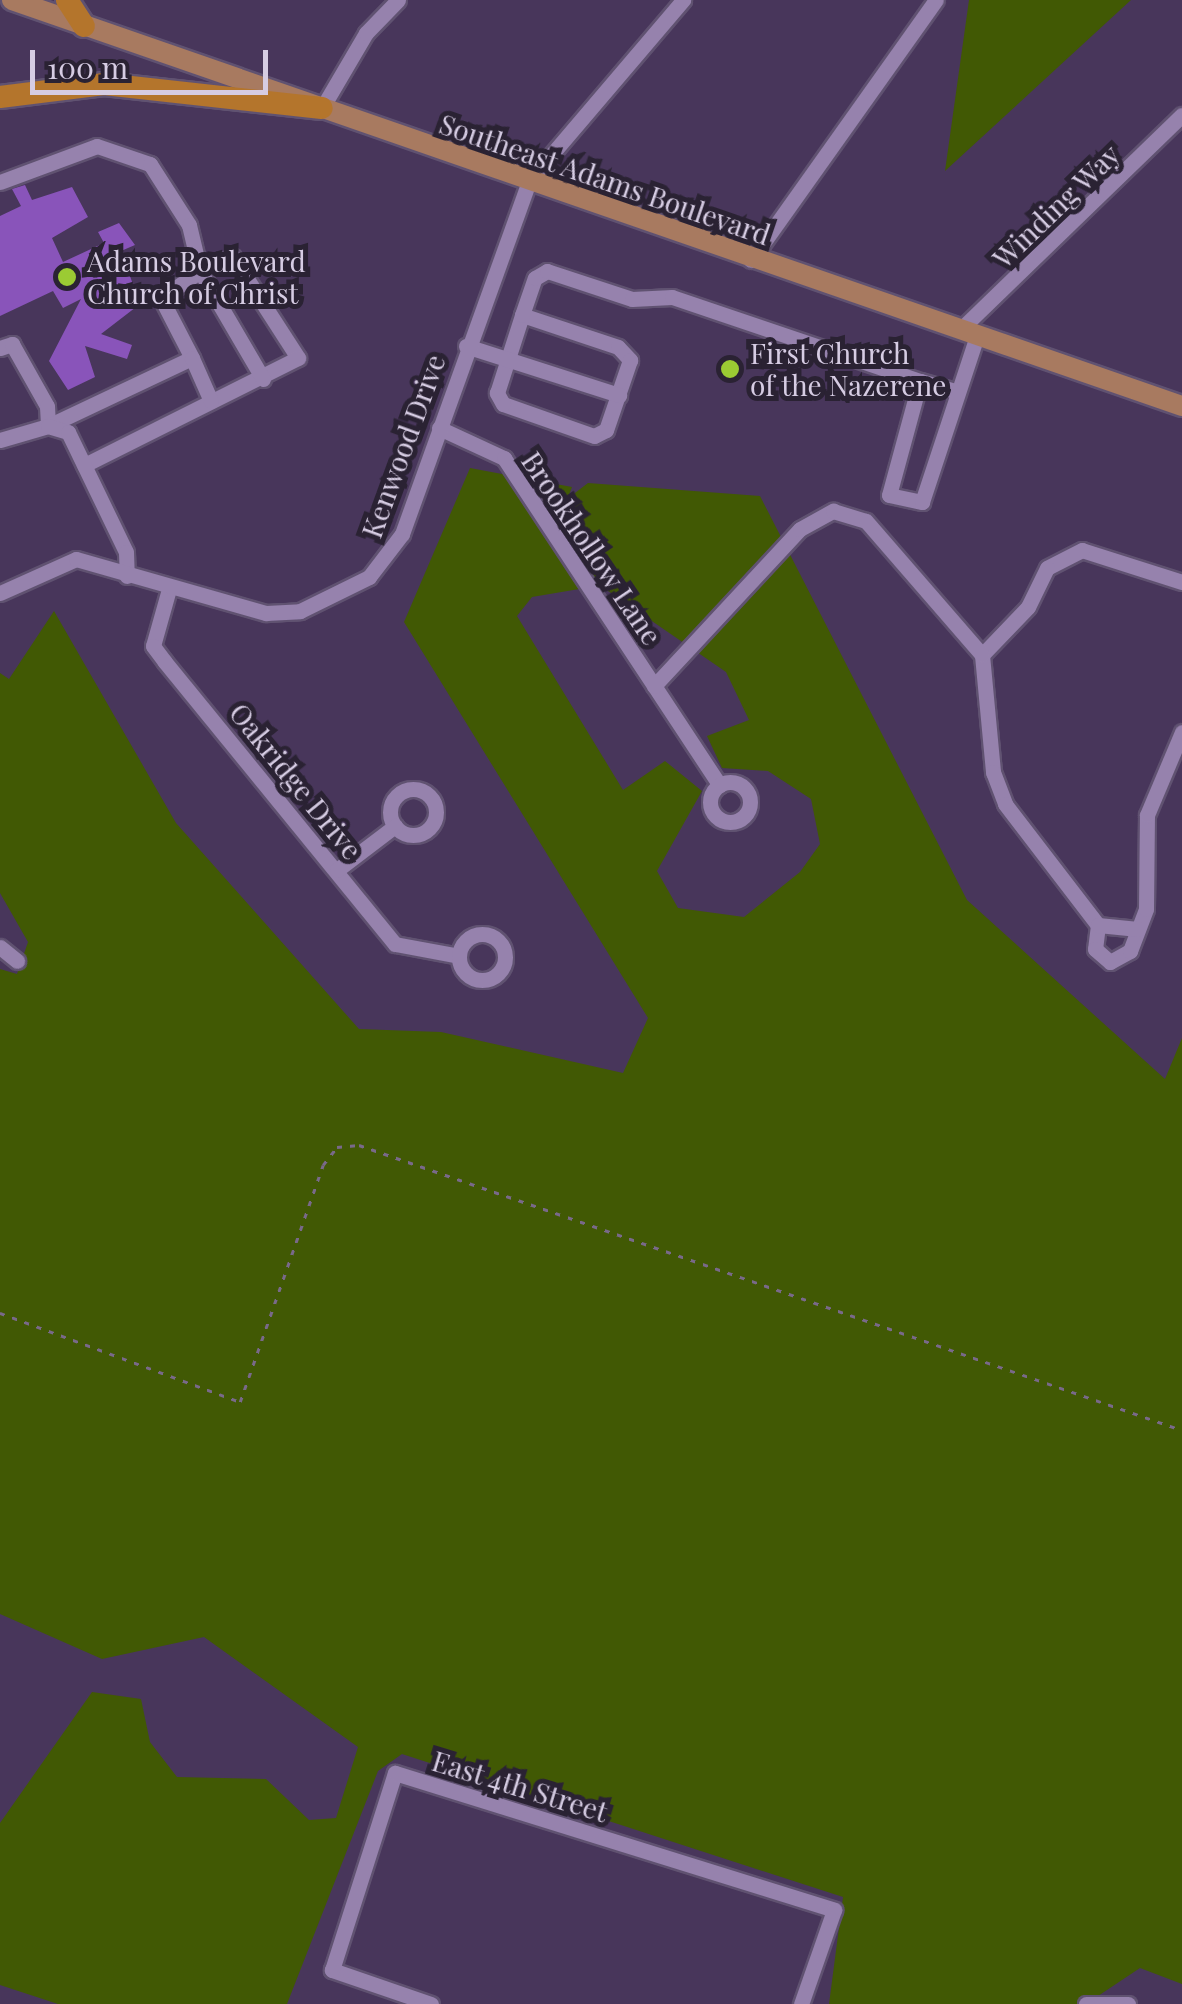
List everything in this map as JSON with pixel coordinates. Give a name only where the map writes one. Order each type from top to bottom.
[{"type":"highway","points":[[67,0],[84,26]]},
{"type":"highway","points":[[0,97],[104,84],[322,108]]},
{"type":"main road","name":"Southeast Adams Boulevard","points":[[12,0],[751,260],[1182,406]]},
{"type":"street","points":[[322,108],[366,33],[398,0]]},
{"type":"street","name":"Kenwood Drive","points":[[0,592],[60,559],[266,613],[300,612],[350,592],[402,534],[466,346],[528,182],[683,0]]},
{"type":"street","points":[[751,260],[936,0]]},
{"type":"street","name":"Winding Way","points":[[968,333],[1182,115]]},
{"type":"street","points":[[0,182],[70,150],[123,149],[167,182],[200,271],[263,378]]},
{"type":"street","points":[[84,466],[298,358],[232,257],[200,271],[161,298],[211,401]]},
{"type":"street","points":[[522,315],[618,347],[630,360],[606,430],[594,436],[503,404],[497,393],[522,315],[547,270],[632,299],[672,297],[956,392]]},
{"type":"street","points":[[920,381],[884,488],[914,504],[956,392],[968,333]]},
{"type":"street","points":[[0,348],[12,344],[47,406],[48,426]]},
{"type":"street","points":[[466,346],[619,395]]},
{"type":"street","points":[[1,437],[48,426],[192,358]]},
{"type":"street","points":[[48,426],[68,432],[126,552],[127,576]]},
{"type":"street","name":"Brookhollow Lane","points":[[438,428],[504,458],[654,686],[800,529],[833,512],[866,521],[982,656]]},
{"type":"street","points":[[1182,582],[1082,550],[1047,568],[1028,606],[982,656],[993,772],[1005,804],[1098,925],[1095,949],[1110,962],[1130,951],[1138,929],[1147,815],[1182,732]]},
{"type":"street","name":"Oakridge Drive","points":[[168,588],[153,646],[395,944],[460,956]]},
{"type":"street","points":[[654,686],[720,784]]},
{"type":"street","points":[[336,870],[395,826]]},
{"type":"street","points":[[1098,925],[1138,929]]},
{"type":"street","points":[[0,946],[17,961]]},
{"type":"street","name":"East 4th Street","points":[[431,2004],[332,1970],[395,1773],[834,1910],[802,2004]]},
{"type":"street","points":[[1086,2004],[1128,2004]]},
{"type":"path","points":[[0,1313],[240,1402],[323,1165],[337,1148],[358,1145],[1182,1430]]},
{"type":"green space","points":[[969,0],[1131,0],[945,171]]},
{"type":"green space","points":[[470,468],[572,487],[552,540],[591,587],[532,597],[517,616],[623,790],[665,761],[702,791],[657,871],[678,908],[744,917],[800,872],[820,844],[811,799],[768,771],[722,768],[707,736],[749,720],[726,672],[582,573],[560,528],[571,496],[588,483],[760,496],[967,900],[1165,1079],[1182,1038],[1182,1984],[1140,1968],[1086,2004],[829,2004],[843,1897],[402,1754],[378,1771],[287,2004],[58,2004],[0,1985],[0,1823],[92,1692],[141,1699],[150,1742],[177,1777],[266,1779],[309,1820],[336,1818],[358,1747],[204,1637],[102,1659],[0,1614],[0,969],[17,974],[28,942],[0,893],[0,673],[9,679],[54,611],[176,823],[359,1029],[441,1032],[623,1073],[648,1018],[404,622]]},
{"type":"building","name":"Adams Boulevard Church of Christ","points":[[25,185],[32,200],[72,187],[88,217],[52,238],[63,262],[104,243],[98,232],[119,223],[135,245],[121,251],[140,304],[101,334],[132,345],[127,359],[85,346],[95,377],[68,390],[49,361],[81,299],[63,308],[53,291],[0,316],[0,216],[21,206],[12,189]]},
{"type":"place","name":"Adams Boulevard Church of Christ","points":[[67,277]]},
{"type":"place","name":"First Church of the Nazerene","points":[[730,369]]}]
